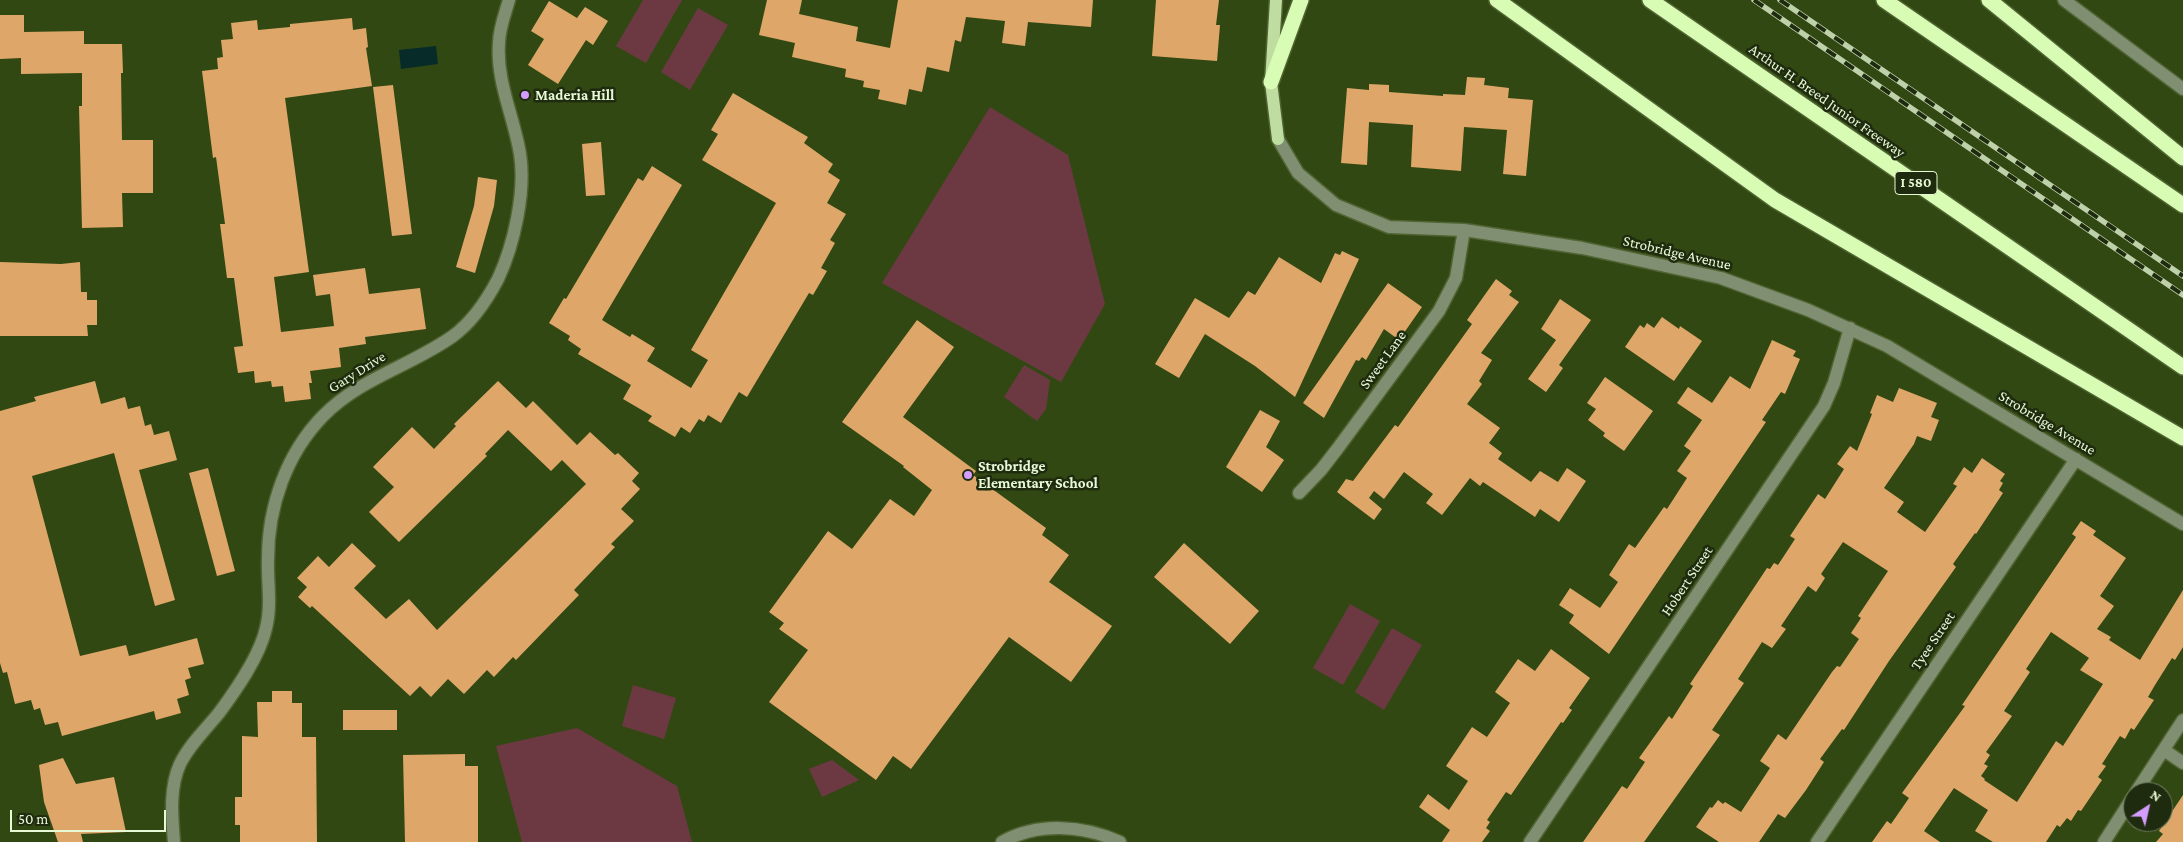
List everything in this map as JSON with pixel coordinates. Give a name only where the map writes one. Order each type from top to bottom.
[{"type":"highway","points":[[1271,82],[1301,0]]},
{"type":"highway","points":[[1497,0],[1775,200],[2183,438]]},
{"type":"highway","name":"Arthur H. Breed Junior Freeway","points":[[1650,0],[2183,367]]},
{"type":"highway","points":[[1884,0],[2183,205]]},
{"type":"highway","points":[[1989,0],[2183,158]]},
{"type":"main road","name":"Strobridge Avenue","points":[[1276,0],[1271,82],[1278,139]]},
{"type":"street","name":"Gary Drive","points":[[174,842],[173,790],[180,765],[244,676],[266,629],[269,610],[269,526],[278,490],[301,444],[324,416],[354,390],[453,336],[470,321],[488,296],[499,276],[519,205],[521,180],[520,155],[501,73],[498,43],[509,0]]},
{"type":"street","points":[[2064,0],[2183,89]]},
{"type":"street","name":"Strobridge Avenue","points":[[1278,139],[1298,173],[1336,205],[1389,228],[1464,230],[1582,248],[1721,278],[1850,328],[1887,346],[2183,524]]},
{"type":"street","name":"Sweet Lane","points":[[1299,493],[1321,470],[1338,448],[1439,311],[1456,278],[1464,230]]},
{"type":"street","name":"Hobert Street","points":[[1530,842],[1824,406],[1834,383],[1850,328]]},
{"type":"street","name":"Tyee Street","points":[[1816,842],[2076,459]]},
{"type":"street","points":[[2143,782],[2183,720]]},
{"type":"street","points":[[2164,750],[2183,763]]},
{"type":"street","points":[[2104,842],[2123,813]]},
{"type":"street","points":[[1002,842],[1031,830],[1070,827],[1120,842]]},
{"type":"shaded area","points":[[643,0],[682,0],[646,63],[616,46]]},
{"type":"shaded area","points":[[698,8],[728,25],[690,90],[661,72]]},
{"type":"shaded area","points":[[990,107],[1068,155],[1105,304],[1061,382],[882,283]]},
{"type":"shaded area","points":[[1024,365],[1050,380],[1046,409],[1037,421],[1004,397]]},
{"type":"shaded area","points":[[1350,604],[1380,621],[1343,685],[1313,668]]},
{"type":"shaded area","points":[[1392,628],[1422,645],[1384,710],[1355,692]]},
{"type":"shaded area","points":[[633,685],[676,698],[664,739],[622,726]]},
{"type":"shaded area","points":[[577,728],[677,786],[692,842],[522,842],[496,746]]},
{"type":"shaded area","points":[[832,760],[859,780],[822,797],[809,769]]},
{"type":"water","points":[[436,46],[438,64],[401,69],[399,50]]},
{"type":"building","points":[[767,0],[802,0],[799,14],[858,27],[856,41],[890,48],[898,0],[1093,0],[1091,27],[1028,22],[1025,46],[1002,43],[1005,21],[966,17],[961,42],[955,40],[949,72],[927,67],[922,92],[909,89],[906,105],[878,99],[880,90],[863,87],[864,81],[845,77],[846,69],[792,57],[795,43],[759,35]]},
{"type":"building","points":[[1156,0],[1219,0],[1216,25],[1220,25],[1217,61],[1152,56]]},
{"type":"building","points":[[549,1],[577,18],[585,7],[608,21],[593,45],[586,40],[558,84],[528,65],[544,39],[531,31]]},
{"type":"building","points":[[0,15],[24,15],[24,32],[84,31],[84,44],[122,44],[122,140],[153,140],[153,193],[122,193],[123,227],[82,228],[79,106],[82,106],[82,73],[21,74],[21,58],[0,59]]},
{"type":"building","points":[[352,18],[353,30],[366,28],[368,47],[366,48],[372,86],[285,98],[309,272],[274,277],[281,332],[334,326],[330,294],[316,296],[313,275],[365,268],[369,294],[420,288],[426,329],[365,337],[366,344],[339,348],[341,367],[310,371],[312,383],[309,383],[311,399],[285,402],[283,386],[272,387],[271,381],[255,383],[254,371],[238,373],[234,347],[243,346],[234,278],[227,278],[220,224],[225,224],[216,157],[213,158],[202,71],[218,69],[217,58],[223,57],[221,40],[233,39],[231,23],[257,20],[258,30],[290,27],[290,24]]},
{"type":"building","points":[[1467,77],[1485,78],[1484,85],[1509,88],[1508,98],[1533,100],[1526,176],[1503,174],[1507,130],[1464,127],[1461,171],[1411,167],[1413,125],[1369,122],[1367,165],[1341,163],[1347,88],[1369,90],[1369,84],[1389,85],[1389,92],[1443,96],[1443,94],[1465,95]]},
{"type":"building","points":[[393,85],[412,234],[392,236],[373,87]]},
{"type":"building","points":[[733,93],[808,137],[804,143],[833,164],[828,172],[840,180],[827,203],[846,214],[830,240],[835,243],[821,268],[827,271],[813,295],[809,293],[747,397],[739,392],[721,423],[708,415],[704,422],[699,419],[690,433],[681,427],[675,437],[648,421],[652,416],[623,399],[631,385],[578,354],[581,349],[568,340],[570,336],[549,323],[564,298],[566,299],[638,178],[643,181],[652,166],[682,185],[602,320],[630,337],[632,334],[655,348],[647,361],[691,388],[708,360],[691,350],[776,203],[702,160],[718,134],[711,130]]},
{"type":"building","points":[[601,142],[605,195],[586,196],[582,144]]},
{"type":"building","points":[[478,177],[497,180],[494,206],[475,273],[456,267],[474,206]]},
{"type":"building","points":[[1342,251],[1359,259],[1295,397],[1255,366],[1205,334],[1179,378],[1155,364],[1195,298],[1229,318],[1248,291],[1255,295],[1279,257],[1321,283],[1335,253],[1340,255]]},
{"type":"building","points":[[0,262],[61,264],[80,262],[81,292],[87,292],[87,300],[97,300],[97,325],[87,325],[88,336],[0,336]]},
{"type":"building","points":[[1496,279],[1512,291],[1509,295],[1519,302],[1481,353],[1492,360],[1479,381],[1482,384],[1467,404],[1500,428],[1489,443],[1502,453],[1498,459],[1531,482],[1540,471],[1558,482],[1567,468],[1586,481],[1559,522],[1540,509],[1535,517],[1483,482],[1480,486],[1470,478],[1442,515],[1426,503],[1433,494],[1404,472],[1384,499],[1374,491],[1369,498],[1382,509],[1374,520],[1337,492],[1346,479],[1353,481],[1395,425],[1398,427],[1472,324],[1467,320]]},
{"type":"building","points":[[1388,283],[1422,307],[1399,340],[1384,329],[1366,360],[1362,357],[1359,361],[1356,360],[1324,418],[1303,403]]},
{"type":"building","points":[[1560,299],[1591,320],[1559,365],[1563,368],[1546,392],[1528,379],[1556,340],[1541,329]]},
{"type":"building","points":[[1662,317],[1679,329],[1680,326],[1702,341],[1674,381],[1625,347],[1640,325],[1644,328],[1647,323],[1654,328]]},
{"type":"building","points":[[917,320],[954,347],[903,417],[976,471],[973,475],[1046,528],[1042,535],[1069,555],[1049,582],[1112,626],[1071,682],[1009,637],[911,769],[893,756],[876,780],[769,702],[808,650],[779,629],[784,623],[769,612],[828,531],[852,549],[890,499],[914,516],[932,490],[904,466],[842,422]]},
{"type":"building","points":[[1772,340],[1796,351],[1793,356],[1800,359],[1785,394],[1781,392],[1762,420],[1766,422],[1609,654],[1569,623],[1574,615],[1559,605],[1570,588],[1600,608],[1618,582],[1609,575],[1629,544],[1635,548],[1664,507],[1667,509],[1687,478],[1677,471],[1691,451],[1684,446],[1702,420],[1677,403],[1688,387],[1712,403],[1730,376],[1750,389]]},
{"type":"building","points":[[1605,377],[1653,411],[1624,451],[1603,436],[1605,433],[1588,420],[1596,409],[1587,403]]},
{"type":"building","points":[[95,381],[101,404],[125,397],[128,409],[140,406],[145,426],[151,424],[154,435],[169,431],[177,460],[139,470],[175,600],[155,606],[114,453],[32,476],[80,656],[126,645],[129,656],[197,638],[204,664],[188,668],[191,678],[185,680],[189,695],[177,699],[181,713],[156,720],[154,711],[62,736],[58,722],[45,725],[40,708],[34,710],[31,700],[15,704],[7,672],[3,673],[0,663],[0,411],[36,401],[34,397]]},
{"type":"building","points":[[498,381],[526,408],[533,401],[577,445],[590,432],[615,455],[618,453],[639,473],[632,481],[640,489],[621,509],[634,521],[611,544],[615,547],[574,590],[579,595],[516,660],[513,657],[494,677],[487,670],[464,694],[448,679],[431,697],[420,686],[410,696],[312,606],[310,608],[298,597],[307,587],[297,578],[318,556],[329,567],[352,543],[376,566],[354,588],[386,619],[409,599],[437,630],[531,538],[586,484],[562,460],[551,471],[508,430],[485,454],[487,456],[399,542],[369,512],[394,487],[373,467],[412,427],[434,449],[456,426],[454,424]]},
{"type":"building","points":[[1899,388],[1937,403],[1931,417],[1939,420],[1931,441],[1917,436],[1914,444],[1884,488],[1904,502],[1897,512],[1925,532],[1957,486],[1953,484],[1964,467],[1972,473],[1982,458],[2005,474],[2000,481],[2003,483],[1999,490],[2003,493],[1976,534],[1953,564],[1956,567],[1889,661],[1844,730],[1842,729],[1820,759],[1824,762],[1806,790],[1785,818],[1778,814],[1759,842],[1719,842],[1696,827],[1710,807],[1712,808],[1718,800],[1741,812],[1770,768],[1760,761],[1778,734],[1786,740],[1832,672],[1837,666],[1840,667],[1859,639],[1851,633],[1861,618],[1858,616],[1888,571],[1843,542],[1821,574],[1825,578],[1816,592],[1808,586],[1781,626],[1786,629],[1772,648],[1762,642],[1738,679],[1744,683],[1712,730],[1720,735],[1644,842],[1583,842],[1622,786],[1627,789],[1645,762],[1639,758],[1669,716],[1672,719],[1693,686],[1690,684],[1767,568],[1770,569],[1774,563],[1778,565],[1795,539],[1790,536],[1818,494],[1825,499],[1844,469],[1837,464],[1850,446],[1857,451],[1872,414],[1870,413],[1877,395],[1893,402]]},
{"type":"building","points":[[1260,410],[1280,421],[1266,447],[1284,460],[1262,492],[1226,467]]},
{"type":"building","points":[[208,468],[235,571],[217,576],[189,473]]},
{"type":"building","points":[[2081,521],[2096,531],[2093,535],[2126,558],[2100,596],[2114,606],[2097,629],[2111,637],[2109,640],[2140,660],[2183,590],[2183,647],[2175,660],[2172,658],[2148,697],[2154,700],[2134,730],[2131,728],[2125,739],[2120,736],[2102,764],[2106,766],[2098,777],[2102,780],[2081,811],[2078,810],[2071,821],[2067,818],[2060,827],[2057,825],[2046,842],[1993,842],[1975,831],[1988,810],[1954,788],[1924,831],[1940,842],[1872,842],[1887,821],[1891,824],[1909,798],[1902,793],[1965,706],[1962,705],[2076,537],[2072,534]],"holes":[[[2051,632],[2089,658],[2080,670],[2103,684],[2063,746],[2056,741],[2017,802],[1981,776],[1988,766],[1984,764],[1990,755],[1986,752],[2012,716],[2004,711],[2030,672],[2026,669]]]},
{"type":"building","points":[[1184,543],[1259,611],[1230,644],[1154,577]]},
{"type":"building","points":[[1551,649],[1590,678],[1569,708],[1572,710],[1563,723],[1561,722],[1511,795],[1506,792],[1487,820],[1490,822],[1486,828],[1490,831],[1482,842],[1442,842],[1450,830],[1419,807],[1428,794],[1449,810],[1468,781],[1446,766],[1472,727],[1487,737],[1510,703],[1495,692],[1518,659],[1535,671]]},
{"type":"building","points":[[272,691],[292,691],[292,703],[302,703],[302,737],[316,737],[317,842],[240,842],[240,825],[235,825],[235,797],[242,797],[242,736],[258,737],[257,702],[272,702]]},
{"type":"building","points":[[343,710],[397,710],[397,730],[343,730]]},
{"type":"building","points":[[465,754],[465,766],[478,766],[478,842],[405,842],[403,755]]},
{"type":"building","points":[[63,758],[76,784],[114,777],[126,832],[81,834],[83,842],[58,842],[44,802],[39,765]]},
{"type":"building","points":[[2183,795],[2183,842],[2156,842],[2163,834],[2160,832],[2173,832],[2173,810]]},
{"type":"railway","points":[[1754,0],[2183,295]]},
{"type":"railway","points":[[1780,0],[2183,276]]},
{"type":"place","name":"Maderia Hill","points":[[525,95]]},
{"type":"place","name":"Strobridge Elementary School","points":[[968,475]]}]
